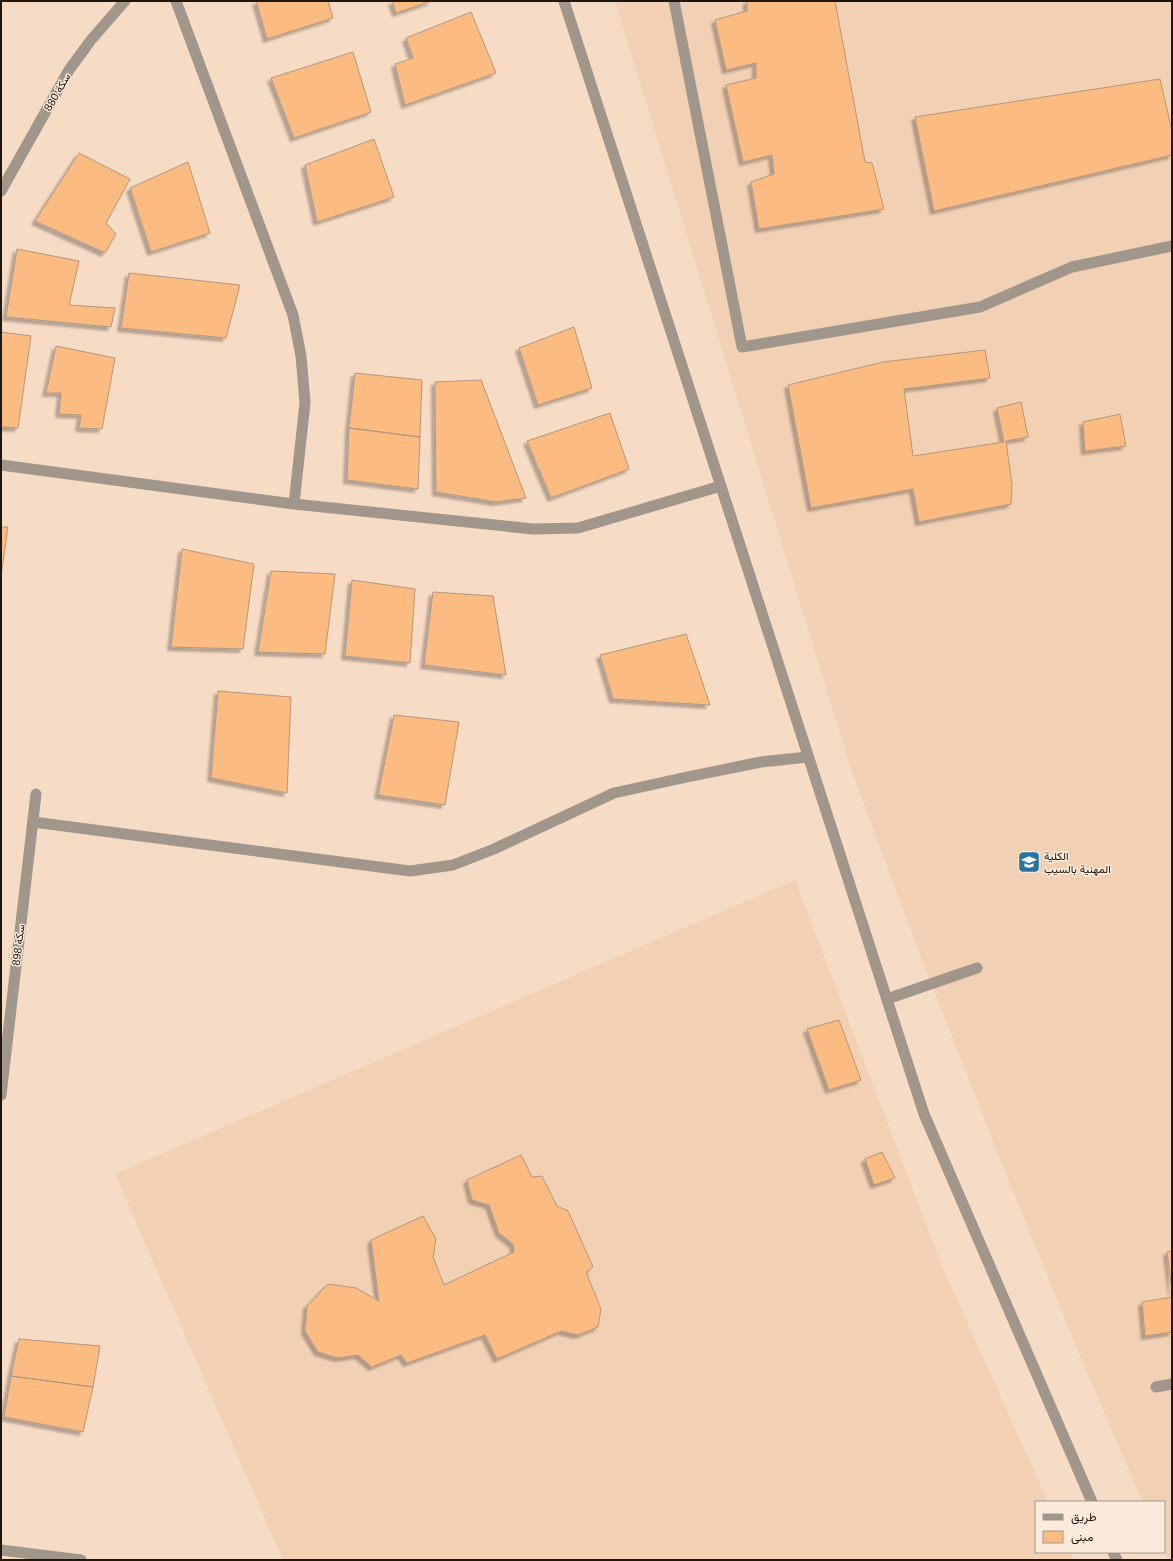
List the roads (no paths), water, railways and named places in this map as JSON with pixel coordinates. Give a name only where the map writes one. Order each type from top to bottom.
[{"type":"street","name":"سكة 880","points":[[1,191],[70,70],[91,40],[125,1]]},
{"type":"street","points":[[176,1],[293,315],[301,356],[305,403],[294,504]]},
{"type":"street","points":[[564,1],[924,1114],[1092,1501]]},
{"type":"street","points":[[674,1],[742,347],[980,307],[1072,266],[1172,246]]},
{"type":"street","points":[[1,465],[294,504],[533,529],[578,528],[721,486]]},
{"type":"street","points":[[33,822],[410,871],[453,865],[494,849],[614,793],[687,776],[761,762],[808,756]]},
{"type":"street","name":"سكة 898","points":[[1,1095],[36,794]]},
{"type":"street","points":[[886,1000],[977,968]]},
{"type":"street","points":[[1156,1387],[1172,1384]]},
{"type":"street","points":[[1,1550],[81,1560]]},
{"type":"place","name":"الكلية المهنية بالسيب","points":[[1029,862]]}]
